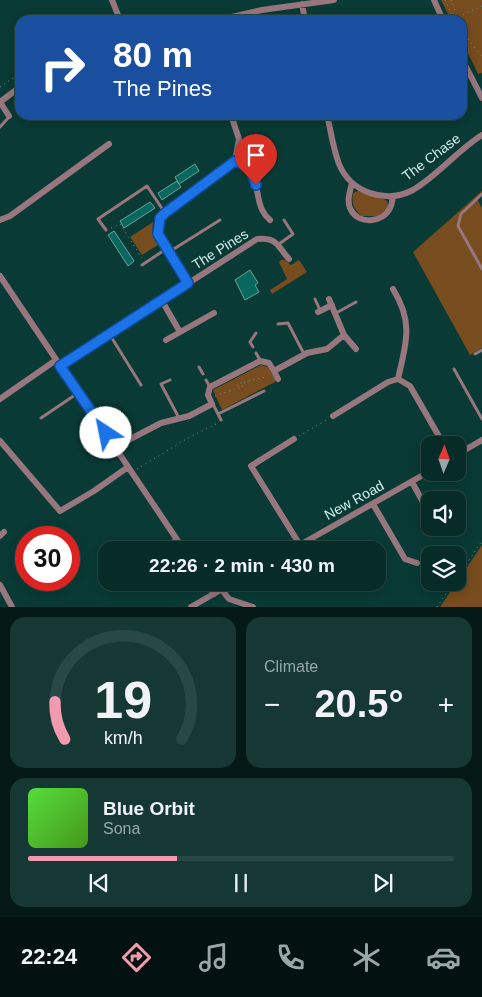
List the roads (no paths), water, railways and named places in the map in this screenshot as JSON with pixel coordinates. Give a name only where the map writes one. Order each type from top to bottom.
[{"type":"street","points":[[112,0],[118,15]]},
{"type":"street","points":[[245,15],[317,1],[334,0]]},
{"type":"street","points":[[434,0],[441,15]]},
{"type":"street","points":[[302,4],[304,15]]},
{"type":"street","points":[[467,69],[482,98]]},
{"type":"street","points":[[9,116],[0,102],[15,91]]},
{"type":"street","points":[[188,283],[158,234],[160,218],[235,161],[239,139],[233,120]]},
{"type":"street","points":[[328,120],[340,164],[352,183]]},
{"type":"street","name":"The Chase","points":[[393,197],[390,209],[382,217],[372,221],[358,218],[350,210],[352,183],[363,190],[380,196],[393,197],[413,190],[482,135]]},
{"type":"street","points":[[0,220],[10,216],[110,144]]},
{"type":"street","points":[[235,161],[247,166],[252,172],[259,198],[266,216],[270,220]]},
{"type":"street","name":"The Pines","points":[[0,399],[110,334],[257,239],[266,238],[279,244]]},
{"type":"street","points":[[279,244],[289,259]]},
{"type":"street","points":[[0,276],[178,541]]},
{"type":"street","points":[[393,289],[408,323],[408,336],[398,380]]},
{"type":"street","points":[[162,301],[180,332]]},
{"type":"street","points":[[319,311],[330,302],[344,335],[356,349]]},
{"type":"street","points":[[166,340],[214,313]]},
{"type":"street","points":[[274,371],[305,355],[327,349],[344,335]]},
{"type":"street","points":[[115,446],[161,423],[179,418],[211,402],[208,395],[210,387],[260,361],[269,363],[278,379]]},
{"type":"street","points":[[333,416],[388,382],[398,380],[410,386],[439,436]]},
{"type":"street","points":[[294,440],[251,466],[298,541]]},
{"type":"street","points":[[466,449],[482,440]]},
{"type":"street","points":[[0,441],[60,511],[130,469]]},
{"type":"street","name":"New Road","points":[[305,541],[421,476]]},
{"type":"street","points":[[412,482],[421,498]]},
{"type":"street","points":[[373,504],[406,560],[417,563]]},
{"type":"street","points":[[0,585],[12,607]]},
{"type":"street","points":[[191,607],[220,591]]},
{"type":"street","points":[[223,591],[229,599],[253,607]]},
{"type":"lane","points":[[0,127],[9,116]]},
{"type":"lane","points":[[106,230],[98,219],[147,186],[165,213]]},
{"type":"lane","points":[[482,194],[460,214],[458,226],[482,269]]},
{"type":"lane","points":[[144,264],[220,220]]},
{"type":"lane","points":[[279,244],[293,234],[284,220]]},
{"type":"lane","points":[[315,299],[319,311]]},
{"type":"lane","points":[[336,313],[356,302]]},
{"type":"lane","points":[[278,324],[288,323],[305,355]]},
{"type":"lane","points":[[253,347],[250,342],[256,333]]},
{"type":"lane","points":[[110,334],[141,385]]},
{"type":"lane","points":[[476,354],[482,350]]},
{"type":"lane","points":[[256,353],[260,361]]},
{"type":"lane","points":[[199,367],[203,374]]},
{"type":"lane","points":[[454,369],[482,419]]},
{"type":"lane","points":[[170,380],[161,384],[179,418]]},
{"type":"lane","points":[[206,380],[210,387]]},
{"type":"lane","points":[[218,414],[264,391]]},
{"type":"lane","points":[[41,418],[78,393]]},
{"type":"lane","points":[[211,402],[221,420]]},
{"type":"lane","points":[[172,541],[176,538]]}]
